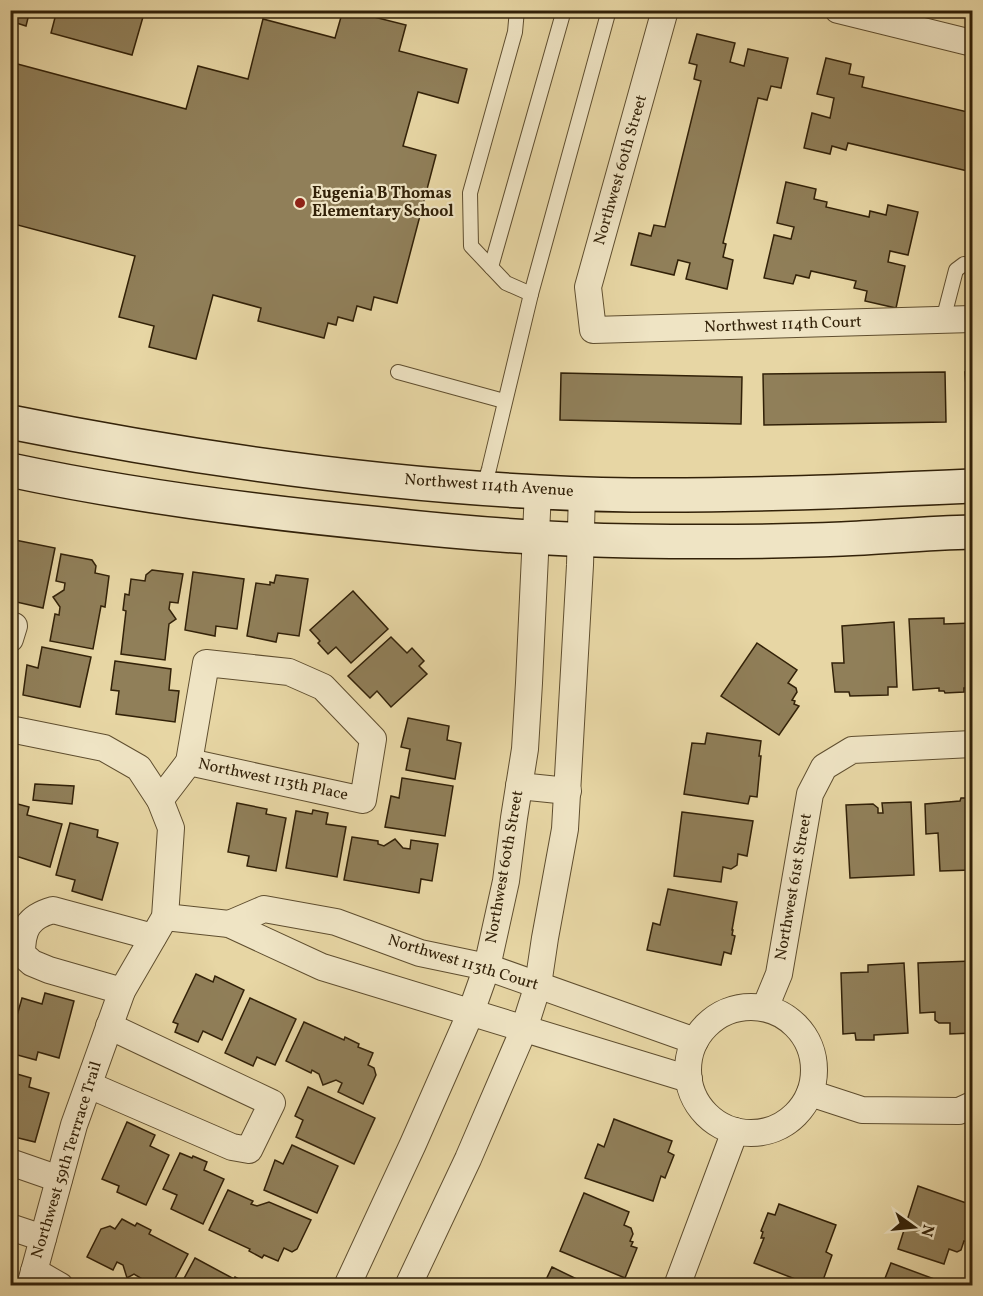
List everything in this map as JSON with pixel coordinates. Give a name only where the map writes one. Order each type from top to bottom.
[{"type":"street","name":"Northwest 60th Street","points":[[593,330],[588,287],[665,10]]},
{"type":"street","points":[[838,10],[972,43]]},
{"type":"street","name":"Northwest 114th Court","points":[[593,330],[972,319]]},
{"type":"street","name":"Northwest 114th Avenue","points":[[10,422],[257,464],[483,488],[632,495],[811,493],[972,486]]},
{"type":"street","points":[[17,472],[43,467],[59,454],[71,434]]},
{"type":"street","points":[[17,472],[136,494],[261,511],[436,530],[537,537],[631,541],[809,540],[972,532]]},
{"type":"street","points":[[436,530],[471,504],[483,488]]},
{"type":"street","name":"Northwest 60th Street","points":[[347,1286],[413,1144],[471,1011],[487,967],[506,881],[525,749],[538,491]]},
{"type":"street","points":[[408,1286],[468,1159],[524,1029],[538,986],[565,829],[582,492]]},
{"type":"street","points":[[10,626],[14,626],[10,639]]},
{"type":"street","name":"Northwest 113th Place","points":[[160,800],[189,762],[206,663],[289,672],[323,687],[373,739],[363,800],[189,762]]},
{"type":"street","points":[[10,729],[104,748],[139,768],[160,800]]},
{"type":"street","name":"Northwest 61st Street","points":[[765,1008],[779,974],[810,794],[824,767],[852,750],[972,744]]},
{"type":"street","points":[[519,786],[568,791]]},
{"type":"street","name":"Northwest 59th Terrrace Trail","points":[[32,1278],[74,1125],[109,1026],[122,992],[159,927],[171,828],[160,800]]},
{"type":"street","name":"Northwest 113th Court","points":[[122,992],[32,963],[22,954],[22,940],[26,926],[40,914],[53,910],[159,927],[230,924],[264,909],[336,921],[420,953],[487,967],[695,1041]]},
{"type":"street","name":"Northwest 113th Court","points":[[230,924],[322,967],[688,1079]]},
{"type":"street","points":[[745,1006],[765,1008],[785,1016],[807,1040],[812,1050],[815,1071],[810,1093],[801,1109],[787,1121],[771,1130],[753,1133],[735,1131],[718,1124],[704,1112],[694,1096],[688,1079],[689,1059],[695,1041],[707,1024],[724,1012],[745,1006]]},
{"type":"street","points":[[88,1085],[232,1147],[249,1150],[272,1103],[109,1026]]},
{"type":"street","points":[[810,1093],[862,1110],[959,1111],[972,1105]]},
{"type":"street","points":[[677,1286],[735,1131]]},
{"type":"street","points":[[10,1162],[59,1179]]},
{"type":"street","points":[[10,1227],[43,1238]]},
{"type":"street","points":[[32,1278],[60,1286]]},
{"type":"lane","points":[[517,10],[515,32],[470,193],[471,246],[506,283],[531,294]]},
{"type":"lane","points":[[491,267],[564,10]]},
{"type":"lane","points":[[483,488],[531,294],[609,10]]},
{"type":"lane","points":[[943,320],[956,270],[963,264],[972,264]]},
{"type":"lane","points":[[398,372],[504,400]]},
{"type":"building","points":[[10,10],[30,10],[26,26],[10,21]]},
{"type":"building","points":[[57,10],[145,10],[132,55],[51,33]]},
{"type":"building","points":[[343,10],[368,10],[366,15],[406,25],[399,51],[467,69],[458,103],[418,92],[403,146],[436,155],[397,303],[374,297],[371,310],[357,306],[353,321],[338,317],[336,325],[328,323],[324,338],[258,321],[261,308],[213,295],[196,359],[149,347],[154,326],[119,317],[135,256],[10,223],[10,62],[186,109],[198,66],[248,79],[263,19],[335,38]]},
{"type":"building","points":[[697,34],[735,43],[730,62],[744,66],[748,49],[788,58],[781,88],[771,86],[767,100],[758,98],[723,243],[726,244],[723,257],[733,260],[727,289],[686,279],[690,263],[678,260],[674,275],[631,265],[639,233],[651,236],[654,225],[665,227],[701,81],[694,79],[697,65],[689,63]]},
{"type":"building","points":[[826,58],[851,64],[849,74],[864,77],[862,87],[972,113],[972,172],[848,143],[846,150],[832,146],[830,154],[804,148],[812,113],[830,118],[834,98],[817,94]]},
{"type":"building","points":[[786,182],[816,189],[814,199],[827,202],[826,207],[869,217],[870,211],[886,215],[888,205],[918,212],[908,255],[890,251],[888,262],[905,266],[896,308],[865,301],[867,291],[854,288],[856,281],[811,271],[809,278],[796,275],[793,284],[764,278],[774,235],[791,239],[794,227],[777,223]]},
{"type":"building","points":[[972,371],[972,414],[968,415],[965,372]]},
{"type":"building","points":[[945,372],[946,422],[764,425],[763,374]]},
{"type":"building","points":[[561,373],[742,377],[741,424],[560,420]]},
{"type":"building","points":[[10,539],[55,548],[43,608],[12,601],[14,592],[10,591]]},
{"type":"building","points":[[61,554],[92,560],[96,566],[95,573],[109,576],[105,607],[101,606],[93,649],[50,641],[55,614],[59,615],[60,607],[53,597],[64,590],[65,583],[56,581]]},
{"type":"building","points":[[152,570],[183,574],[178,603],[170,602],[169,609],[176,619],[169,624],[165,660],[121,654],[126,611],[123,610],[125,594],[129,595],[131,579],[145,581],[146,575]]},
{"type":"building","points":[[193,572],[244,579],[237,629],[216,626],[215,636],[185,630]]},
{"type":"building","points":[[276,575],[308,579],[299,636],[278,633],[276,642],[247,636],[256,583],[270,585],[270,582],[274,583]]},
{"type":"building","points":[[353,591],[388,629],[351,663],[336,647],[328,654],[310,630]]},
{"type":"building","points":[[944,618],[944,624],[972,623],[972,688],[964,688],[964,692],[945,693],[939,691],[939,688],[913,690],[909,619]]},
{"type":"building","points":[[894,622],[897,687],[888,687],[888,695],[850,696],[849,692],[835,692],[832,663],[844,663],[842,626]]},
{"type":"building","points":[[391,637],[407,653],[412,648],[424,661],[419,666],[427,674],[391,707],[377,691],[370,698],[348,676]]},
{"type":"building","points":[[757,643],[797,670],[788,683],[796,688],[797,692],[792,700],[799,706],[779,735],[721,696]]},
{"type":"building","points":[[42,647],[91,657],[80,707],[23,695],[27,665],[38,668]]},
{"type":"building","points":[[115,661],[171,669],[169,690],[179,691],[175,722],[116,714],[119,691],[111,690]]},
{"type":"building","points":[[408,718],[449,726],[447,740],[461,743],[455,779],[406,770],[410,749],[401,747]]},
{"type":"building","points":[[707,733],[761,741],[757,797],[750,796],[748,804],[684,794],[692,743],[705,744]]},
{"type":"building","points":[[402,778],[453,786],[445,836],[385,827],[391,796],[399,798]]},
{"type":"building","points":[[35,784],[74,786],[72,804],[33,800]]},
{"type":"building","points":[[961,798],[972,798],[972,870],[940,871],[938,833],[926,834],[925,804],[960,801]]},
{"type":"building","points":[[10,802],[29,807],[27,815],[62,824],[50,867],[16,856],[10,859]]},
{"type":"building","points":[[911,802],[914,875],[850,878],[846,805],[873,804],[878,808],[878,813],[883,813],[882,803]]},
{"type":"building","points":[[237,803],[267,809],[266,814],[286,818],[276,871],[247,866],[249,856],[228,852]]},
{"type":"building","points":[[313,810],[328,813],[326,824],[346,827],[337,877],[286,868],[296,811],[312,814]]},
{"type":"building","points":[[682,812],[753,821],[747,856],[738,854],[737,865],[731,869],[723,867],[721,882],[674,876]]},
{"type":"building","points":[[70,823],[98,830],[97,837],[118,843],[102,900],[72,891],[75,880],[56,875]]},
{"type":"building","points":[[352,837],[378,841],[378,844],[384,846],[395,839],[403,848],[410,849],[411,840],[438,844],[432,881],[421,879],[419,893],[344,880]]},
{"type":"building","points":[[10,872],[17,874],[10,898]]},
{"type":"building","points":[[668,889],[737,902],[732,930],[732,935],[735,936],[731,954],[724,952],[721,965],[647,950],[653,923],[660,925]]},
{"type":"building","points":[[972,961],[972,1033],[950,1034],[950,1023],[939,1023],[935,1020],[935,1012],[920,1013],[918,963]]},
{"type":"building","points":[[904,963],[908,1033],[874,1035],[874,1040],[856,1040],[855,1033],[843,1034],[841,973],[868,972],[868,965]]},
{"type":"building","points":[[196,974],[213,982],[215,976],[244,990],[222,1040],[203,1031],[198,1042],[175,1032],[178,1024],[173,1022]]},
{"type":"building","points":[[45,993],[74,1001],[59,1058],[38,1052],[36,1060],[10,1053],[10,1040],[22,998],[42,1004]]},
{"type":"building","points":[[250,998],[296,1019],[275,1065],[257,1057],[253,1066],[225,1053]]},
{"type":"building","points":[[304,1022],[344,1040],[345,1037],[359,1044],[358,1047],[373,1053],[368,1065],[374,1068],[376,1075],[363,1104],[338,1092],[342,1083],[336,1080],[323,1085],[319,1074],[312,1070],[311,1073],[286,1061]]},
{"type":"building","points":[[10,1072],[31,1078],[29,1087],[49,1093],[35,1142],[10,1136],[12,1128],[10,1127]]},
{"type":"building","points":[[308,1087],[375,1118],[354,1164],[296,1137],[303,1120],[295,1116]]},
{"type":"building","points":[[614,1119],[672,1141],[668,1152],[674,1155],[665,1178],[661,1176],[653,1201],[585,1178],[598,1144],[604,1147]]},
{"type":"building","points":[[127,1122],[155,1135],[150,1146],[169,1155],[146,1205],[117,1192],[119,1186],[102,1179]]},
{"type":"building","points":[[292,1145],[338,1166],[317,1213],[264,1190],[275,1160],[283,1164]]},
{"type":"building","points":[[180,1153],[207,1162],[204,1170],[224,1179],[203,1224],[171,1209],[177,1195],[163,1189]]},
{"type":"building","points":[[918,1186],[972,1205],[972,1241],[968,1239],[968,1242],[964,1241],[961,1250],[957,1252],[949,1249],[944,1264],[898,1249]]},
{"type":"building","points":[[228,1190],[253,1201],[251,1204],[257,1206],[269,1202],[311,1220],[297,1249],[292,1252],[284,1248],[278,1261],[264,1255],[262,1258],[249,1251],[250,1249],[209,1230]]},
{"type":"building","points":[[584,1193],[629,1212],[624,1225],[631,1228],[633,1234],[630,1241],[633,1242],[631,1246],[637,1248],[625,1278],[560,1251]]},
{"type":"building","points":[[779,1204],[836,1225],[826,1252],[832,1255],[821,1286],[813,1286],[754,1263],[764,1238],[761,1238],[763,1232],[761,1231],[768,1213],[775,1215]]},
{"type":"building","points":[[122,1219],[135,1226],[137,1223],[151,1230],[149,1234],[188,1254],[171,1286],[154,1286],[134,1274],[127,1278],[123,1265],[117,1262],[113,1270],[87,1257],[101,1229],[110,1226],[115,1229]]},
{"type":"building","points":[[195,1258],[234,1279],[235,1277],[249,1284],[248,1286],[180,1286]]},
{"type":"building","points":[[891,1263],[953,1286],[882,1286]]},
{"type":"building","points":[[552,1267],[591,1286],[543,1286]]},
{"type":"place","name":"Eugenia B Thomas Elementary School","points":[[300,203]]}]
